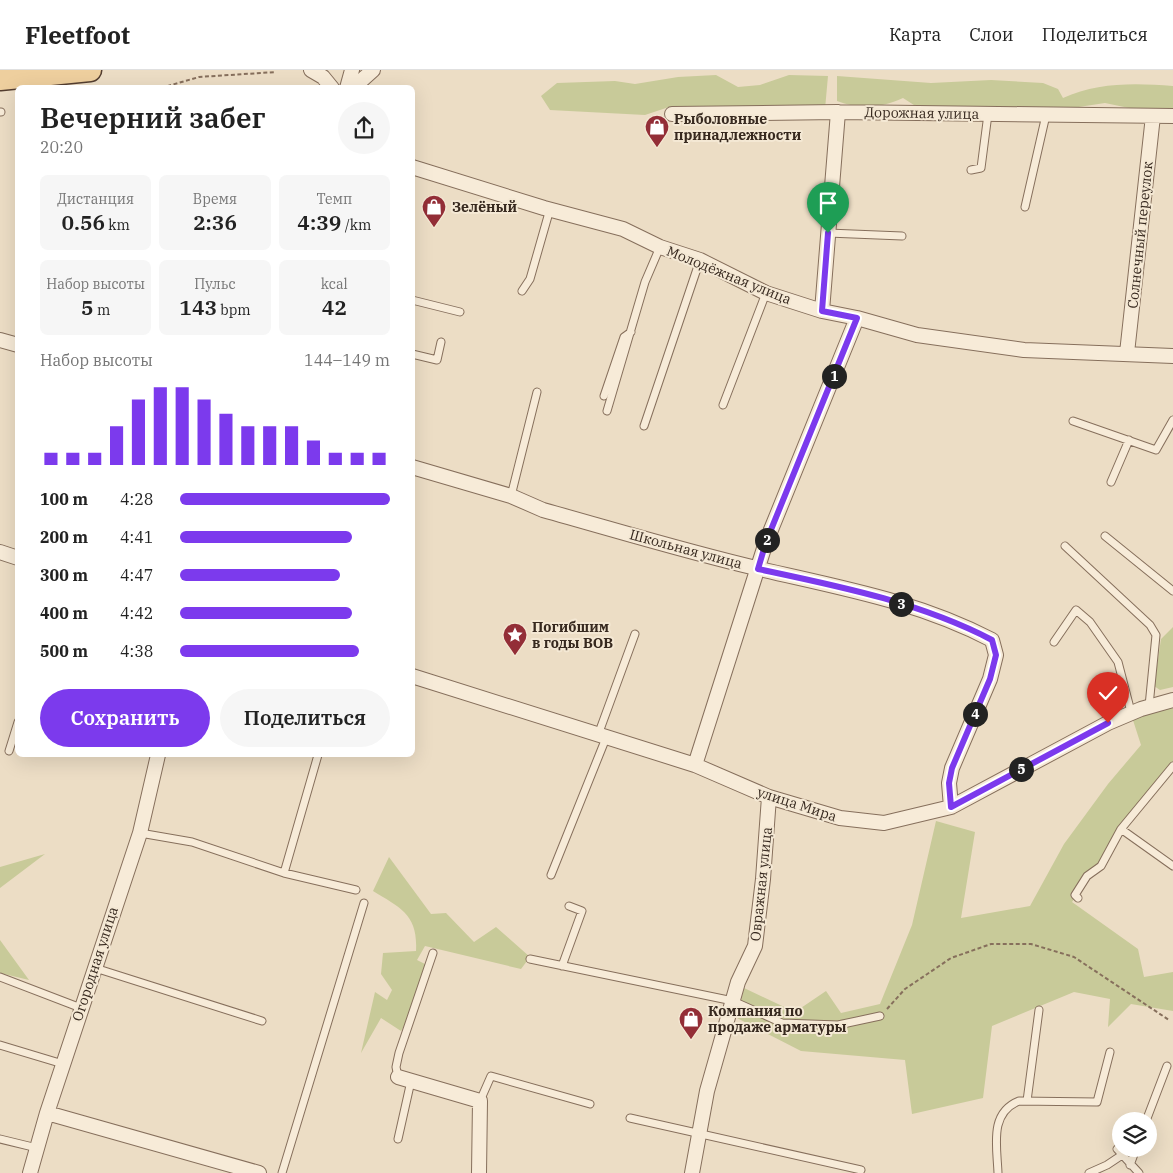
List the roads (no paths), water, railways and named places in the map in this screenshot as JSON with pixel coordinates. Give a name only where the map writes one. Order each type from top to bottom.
[{"type":"main road","points":[[0,79],[90,70]]},
{"type":"street","points":[[311,70],[323,77],[330,85]]},
{"type":"street","points":[[348,85],[352,70]]},
{"type":"street","points":[[356,85],[373,70]]},
{"type":"street","points":[[822,311],[838,112]]},
{"type":"street","name":"Дорожная улица","points":[[672,114],[838,112],[1173,116]]},
{"type":"street","name":"Солнечный переулок","points":[[1127,353],[1153,116]]},
{"type":"street","name":"Молодёжная улица","points":[[415,168],[623,229],[660,246],[700,260],[766,293],[822,311],[857,318],[917,336],[1024,350],[1173,356]]},
{"type":"street","points":[[695,765],[766,542],[857,318]]},
{"type":"street","points":[[0,340],[15,344]]},
{"type":"street","name":"Школьная улица","points":[[415,468],[512,496],[543,510],[758,569],[869,593],[963,625],[992,640],[996,655],[990,679],[952,768],[949,783],[951,807]]},
{"type":"street","points":[[0,552],[15,557]]},
{"type":"street","name":"улица Мира","points":[[415,677],[695,765],[769,797],[840,818],[884,823],[951,807],[1131,712],[1173,700]]},
{"type":"street","name":"Огородная улица","points":[[30,1173],[47,1113],[140,833],[158,757]]},
{"type":"street","name":"Овражная улица","points":[[692,1173],[707,1091],[738,982],[755,946],[763,879],[769,797]]},
{"type":"street","points":[[405,1078],[480,1101],[479,1173]]},
{"type":"street","points":[[47,1113],[258,1173]]},
{"type":"lane","points":[[971,170],[981,168],[988,114]]},
{"type":"lane","points":[[1025,207],[1046,115]]},
{"type":"lane","points":[[522,291],[530,280],[550,209]]},
{"type":"lane","points":[[828,233],[902,236]]},
{"type":"lane","points":[[607,411],[645,282],[660,246]]},
{"type":"lane","points":[[644,426],[700,260]]},
{"type":"lane","points":[[723,404],[766,293]]},
{"type":"lane","points":[[415,301],[460,312]]},
{"type":"lane","points":[[604,396],[624,337],[631,332]]},
{"type":"lane","points":[[415,355],[437,360],[441,342]]},
{"type":"lane","points":[[512,496],[537,392]]},
{"type":"lane","points":[[1073,420],[1156,450],[1173,421]]},
{"type":"lane","points":[[1111,482],[1128,440]]},
{"type":"lane","points":[[1105,536],[1173,591]]},
{"type":"lane","points":[[1065,546],[1150,625],[1156,635],[1149,706]]},
{"type":"lane","points":[[1054,642],[1076,610],[1090,622],[1118,662],[1131,712]]},
{"type":"lane","points":[[551,875],[602,736],[635,634]]},
{"type":"lane","points":[[9,751],[15,732]]},
{"type":"lane","points":[[284,872],[317,757]]},
{"type":"lane","points":[[1078,898],[1075,895],[1087,876],[1101,866],[1121,829],[1173,766]]},
{"type":"lane","points":[[1121,829],[1173,866]]},
{"type":"lane","points":[[140,833],[192,842],[284,872],[356,890]]},
{"type":"lane","points":[[282,1173],[364,903]]},
{"type":"lane","points":[[562,966],[582,911],[569,906]]},
{"type":"lane","points":[[398,1139],[405,1078],[396,1068],[399,1053],[433,953]]},
{"type":"lane","points":[[530,960],[733,1001],[782,1023],[838,1025],[880,1016]]},
{"type":"lane","points":[[94,968],[262,1021]]},
{"type":"lane","points":[[0,977],[81,1008]]},
{"type":"lane","points":[[1028,1101],[1039,1010]]},
{"type":"lane","points":[[0,1045],[63,1064]]},
{"type":"lane","points":[[998,1173],[996,1130],[1000,1117],[1007,1106],[1019,1101],[1097,1102],[1110,1052]]},
{"type":"lane","points":[[1149,1112],[1167,1066]]},
{"type":"lane","points":[[480,1101],[491,1076],[590,1104]]},
{"type":"lane","points":[[630,1118],[861,1170]]},
{"type":"lane","points":[[0,1139],[37,1148]]},
{"type":"lane","points":[[1089,1173],[1107,1165],[1119,1152],[1139,1173]]},
{"type":"lane","points":[[1130,1165],[1133,1157]]},
{"type":"place","name":"Рыболовные принадлежности","points":[[657,148]]},
{"type":"place","name":"Зелёный","points":[[434,228]]},
{"type":"place","name":"Погибшим в годы ВОВ","points":[[515,656]]},
{"type":"place","name":"Компания по продаже арматуры","points":[[691,1040]]}]
